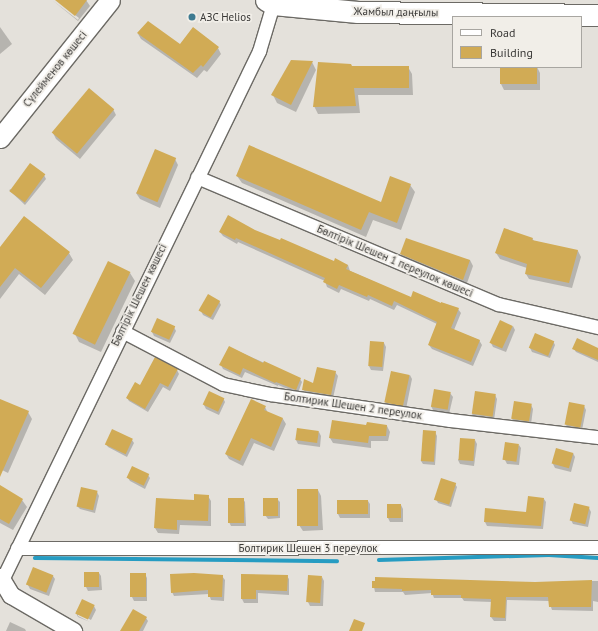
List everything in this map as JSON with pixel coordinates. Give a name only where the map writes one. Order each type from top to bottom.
[{"type":"main road","name":"Сүлейменов көшесі","points":[[0,138],[110,0]]},
{"type":"main road","name":"Жамбыл даңғылы","points":[[270,2],[358,12],[598,15]]},
{"type":"street","name":"Бөлтірік Шешен көшесі","points":[[1,580],[259,51],[270,2]]},
{"type":"street","name":"Бөлтірік Шешен 1 переулок көшесі","points":[[197,177],[498,304],[598,327]]},
{"type":"street","name":"Болтирик Шешен 2 переулок","points":[[122,331],[223,384],[270,394],[443,419],[598,437]]},
{"type":"street","name":"Болтирик Шешен 3 переулок","points":[[17,548],[598,547]]},
{"type":"street","points":[[1,580],[11,595],[73,631]]},
{"type":"building","points":[[55,0],[87,0],[75,16]]},
{"type":"building","points":[[148,21],[180,44],[193,27],[219,47],[203,67],[201,65],[193,73],[137,33]]},
{"type":"building","points":[[291,60],[313,61],[291,105],[271,95]]},
{"type":"building","points":[[318,62],[351,64],[352,66],[409,66],[409,88],[354,88],[356,106],[313,107]]},
{"type":"building","points":[[500,68],[537,68],[537,84],[500,84]]},
{"type":"building","points":[[89,88],[114,109],[77,154],[52,132]]},
{"type":"building","points":[[249,145],[381,202],[390,176],[411,184],[397,223],[369,212],[361,230],[236,176]]},
{"type":"building","points":[[155,149],[176,158],[157,202],[136,193]]},
{"type":"building","points":[[30,163],[45,174],[25,202],[9,191]]},
{"type":"building","points":[[228,215],[255,230],[280,240],[281,238],[334,261],[335,258],[348,265],[346,269],[411,297],[413,291],[441,303],[459,308],[451,328],[480,340],[471,362],[428,345],[437,322],[394,301],[392,306],[368,295],[367,297],[339,285],[337,289],[323,282],[325,278],[236,238],[235,240],[219,232]]},
{"type":"building","points":[[24,216],[70,252],[41,288],[15,268],[0,287],[0,247]]},
{"type":"building","points":[[504,228],[533,238],[532,240],[578,250],[569,283],[525,274],[527,264],[495,253]]},
{"type":"building","points":[[406,238],[470,260],[463,280],[400,254]]},
{"type":"building","points":[[108,261],[130,272],[95,345],[72,334]]},
{"type":"building","points":[[208,294],[220,301],[211,317],[198,310]]},
{"type":"building","points":[[157,318],[175,326],[169,340],[151,332]]},
{"type":"building","points":[[500,320],[513,326],[502,349],[489,343]]},
{"type":"building","points":[[535,333],[554,341],[548,356],[529,348]]},
{"type":"building","points":[[577,338],[598,348],[598,360],[572,349]]},
{"type":"building","points":[[370,341],[384,342],[382,367],[368,366]]},
{"type":"building","points":[[229,346],[263,363],[264,361],[301,378],[296,390],[276,382],[275,383],[243,368],[240,375],[219,365]]},
{"type":"building","points":[[155,357],[178,369],[168,387],[160,383],[145,409],[126,398],[135,382],[140,385]]},
{"type":"building","points":[[317,367],[336,371],[331,395],[302,390],[304,379],[313,383]]},
{"type":"building","points":[[391,371],[410,375],[403,406],[384,402]]},
{"type":"building","points":[[434,389],[451,392],[448,410],[431,407]]},
{"type":"building","points":[[209,391],[224,398],[218,412],[203,405]]},
{"type":"building","points":[[475,391],[496,394],[493,417],[472,414]]},
{"type":"building","points":[[0,399],[29,411],[0,477]]},
{"type":"building","points":[[251,399],[266,406],[264,410],[283,418],[271,447],[251,438],[240,461],[225,454]]},
{"type":"building","points":[[514,401],[532,404],[529,422],[511,419]]},
{"type":"building","points":[[569,402],[585,405],[580,428],[565,425]]},
{"type":"building","points":[[332,420],[366,425],[367,422],[387,425],[386,436],[369,436],[368,443],[329,438]]},
{"type":"building","points":[[297,428],[319,431],[317,443],[295,440]]},
{"type":"building","points":[[112,429],[133,439],[126,454],[105,444]]},
{"type":"building","points":[[423,430],[436,431],[434,462],[421,461]]},
{"type":"building","points":[[460,438],[475,439],[473,461],[458,460]]},
{"type":"building","points":[[505,442],[519,444],[516,462],[502,460]]},
{"type":"building","points":[[556,448],[573,453],[569,468],[552,463]]},
{"type":"building","points":[[132,466],[149,474],[144,486],[127,478]]},
{"type":"building","points":[[441,478],[456,483],[449,505],[434,500]]},
{"type":"building","points":[[0,485],[23,499],[9,524],[0,519]]},
{"type":"building","points":[[81,487],[98,491],[93,510],[77,506]]},
{"type":"building","points":[[297,489],[318,489],[318,526],[297,526]]},
{"type":"building","points":[[194,494],[209,495],[208,521],[177,520],[177,530],[154,528],[156,498],[194,500]]},
{"type":"building","points":[[528,496],[544,498],[541,526],[484,522],[485,508],[526,512]]},
{"type":"building","points":[[228,498],[244,498],[244,523],[228,523]]},
{"type":"building","points":[[263,498],[278,498],[278,516],[263,516]]},
{"type":"building","points":[[337,500],[368,500],[368,514],[337,514]]},
{"type":"building","points":[[574,503],[590,507],[585,524],[570,520]]},
{"type":"building","points":[[387,504],[401,504],[401,518],[387,518]]},
{"type":"building","points":[[33,567],[53,575],[46,593],[26,585]]},
{"type":"building","points":[[84,572],[99,572],[99,587],[84,587]]},
{"type":"building","points":[[130,573],[146,573],[146,597],[130,597]]},
{"type":"building","points":[[194,573],[223,575],[222,597],[208,597],[208,590],[171,593],[170,574]]},
{"type":"building","points":[[241,574],[288,575],[287,591],[256,590],[256,599],[241,599]]},
{"type":"building","points":[[308,575],[322,576],[320,603],[306,602]]},
{"type":"building","points":[[375,577],[535,582],[592,580],[591,607],[549,607],[548,597],[506,597],[505,618],[490,617],[491,599],[461,598],[461,595],[431,595],[431,590],[402,591],[402,589],[372,588],[372,581],[375,581]]},
{"type":"building","points":[[82,599],[95,605],[88,619],[75,614]]},
{"type":"building","points":[[133,609],[147,617],[139,631],[120,631]]},
{"type":"building","points":[[354,619],[365,623],[362,631],[349,631]]},
{"type":"waterway","points":[[379,560],[549,555],[598,558]]},
{"type":"waterway","points":[[35,558],[337,561]]},
{"type":"place","name":"АЗС Helios","points":[[192,17]]}]
